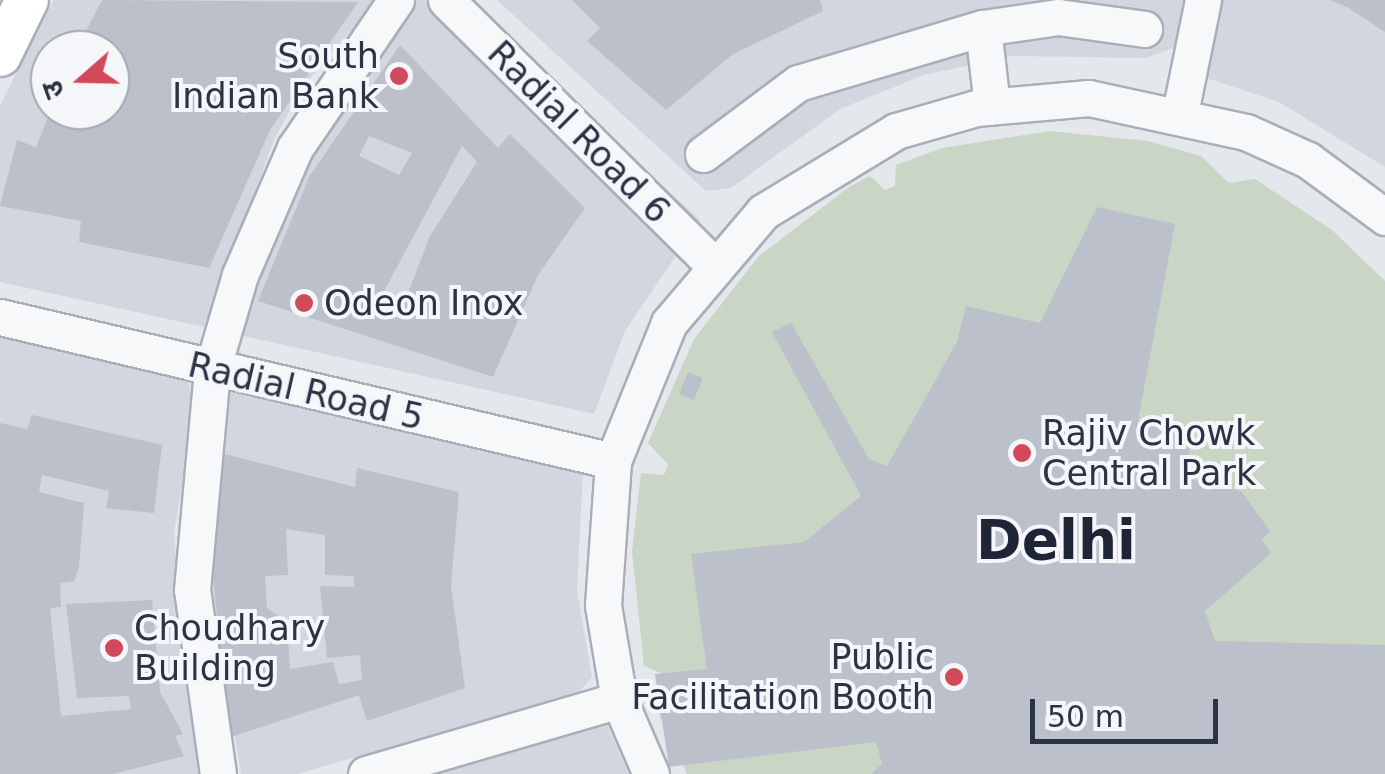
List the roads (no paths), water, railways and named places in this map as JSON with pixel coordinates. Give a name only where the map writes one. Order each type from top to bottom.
[{"type":"street","points":[[218,774],[192,590],[212,370],[240,275],[295,148],[396,0]]},
{"type":"street","name":"Radial Road 6","points":[[446,0],[712,263]]},
{"type":"street","points":[[1180,113],[1204,0]]},
{"type":"street","points":[[703,154],[798,83],[982,28],[1058,17],[1144,29]]},
{"type":"street","points":[[982,28],[992,106]]},
{"type":"street","points":[[642,771],[619,700],[602,556],[613,461],[651,356],[712,263],[821,169],[896,131],[992,106],[1089,98],[1180,113],[1308,160],[1385,217]]},
{"type":"street","name":"Radial Road 5","points":[[0,317],[212,370],[613,461]]},
{"type":"street","points":[[366,774],[619,700]]},
{"type":"place","name":"South Indian Bank","points":[[399,76]]},
{"type":"place","name":"Odeon Inox","points":[[304,303]]},
{"type":"place","name":"Rajiv Chowk Central Park","points":[[1022,453]]},
{"type":"place","name":"Choudhary Building","points":[[114,648]]},
{"type":"place","name":"Public Facilitation Booth","points":[[954,677]]},
{"type":"district","name":"Delhi","points":[[1056,541]]}]
